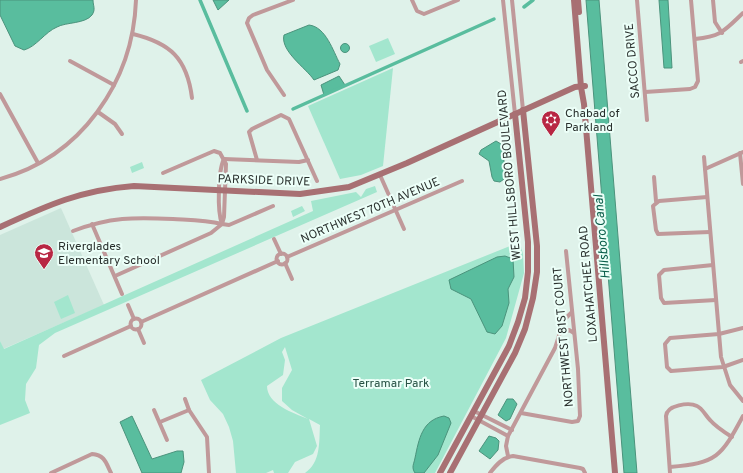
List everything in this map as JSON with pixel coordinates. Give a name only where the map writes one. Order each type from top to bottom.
[{"type":"street","points":[[0,179],[38,163],[68,144],[98,112],[122,70],[133,34],[136,0]]},
{"type":"street","points":[[284,96],[267,70],[247,23],[249,18],[253,15],[292,0]]},
{"type":"street","points":[[412,0],[417,11],[422,14],[458,0]]},
{"type":"street","name":"WEST HILLSBORO BOULEVARD","points":[[440,473],[514,336],[522,311],[527,285],[528,242],[503,0]]},
{"type":"street","name":"WEST HILLSBORO BOULEVARD","points":[[450,473],[523,336],[531,310],[536,285],[536,240],[512,0]]},
{"type":"street","name":"LOXAHATCHEE ROAD","points":[[574,0],[583,86]]},
{"type":"street","name":"LOXAHATCHEE ROAD","points":[[578,0],[583,93],[615,473]]},
{"type":"street","name":"SACCO DRIVE","points":[[637,0],[646,120]]},
{"type":"street","points":[[645,92],[690,89],[695,87],[698,81],[691,0]]},
{"type":"street","points":[[713,0],[715,22],[722,33]]},
{"type":"street","points":[[694,39],[710,37],[722,33],[743,13]]},
{"type":"street","points":[[133,34],[158,41],[173,52],[187,76],[192,98]]},
{"type":"street","points":[[70,61],[114,85]]},
{"type":"street","name":"PARKSIDE DRIVE","points":[[0,227],[52,203],[98,189],[134,186],[294,194],[319,193],[349,187],[380,175],[523,110],[583,86]]},
{"type":"street","points":[[0,94],[38,163]]},
{"type":"street","points":[[98,112],[116,124],[122,134]]},
{"type":"street","points":[[257,160],[249,132],[252,129],[281,115],[286,116],[289,119],[317,181]]},
{"type":"street","points":[[163,173],[214,151],[220,153],[224,158],[226,168],[219,211],[222,224]]},
{"type":"street","points":[[705,169],[742,153],[743,184]]},
{"type":"street","points":[[704,157],[718,334],[723,367],[731,388],[743,401]]},
{"type":"street","points":[[224,158],[299,162],[308,160]]},
{"type":"street","points":[[115,276],[211,233],[222,224],[224,211],[221,168],[224,158]]},
{"type":"street","points":[[221,168],[226,168]]},
{"type":"street","points":[[380,175],[404,229]]},
{"type":"street","points":[[654,177],[656,201],[653,206],[656,230],[658,234],[710,232]]},
{"type":"street","name":"NORTHWEST 70TH AVENUE","points":[[287,257],[462,181]]},
{"type":"street","points":[[656,201],[707,197]]},
{"type":"street","points":[[73,231],[92,224],[132,218],[208,221],[229,224],[273,206]]},
{"type":"street","points":[[219,211],[224,211]]},
{"type":"street","points":[[92,224],[122,294]]},
{"type":"street","points":[[274,239],[281,254],[284,254],[287,257],[285,263],[292,279]]},
{"type":"street","name":"NORTHWEST 81ST COURT","points":[[521,414],[572,422],[578,420],[580,416],[566,251]]},
{"type":"street","points":[[278,261],[277,258],[281,254]]},
{"type":"street","points":[[278,261],[282,264],[285,263]]},
{"type":"street","points":[[141,322],[278,261]]},
{"type":"street","points":[[713,265],[664,270],[660,272],[661,298],[666,304],[716,300]]},
{"type":"street","points":[[128,305],[134,319]]},
{"type":"street","points":[[508,456],[506,446],[508,436],[555,348],[564,320],[572,312]]},
{"type":"street","points":[[134,319],[138,319],[141,322]]},
{"type":"street","points":[[131,326],[131,322],[134,319]]},
{"type":"street","points":[[138,329],[141,326],[141,322]]},
{"type":"street","points":[[131,326],[133,329],[138,329]]},
{"type":"street","points":[[64,356],[131,326]]},
{"type":"street","points":[[743,328],[718,334],[667,339],[665,344],[667,367],[673,372],[723,367],[743,360]]},
{"type":"street","points":[[138,329],[144,343]]},
{"type":"street","points":[[559,333],[569,330],[574,333]]},
{"type":"street","points":[[185,399],[189,410],[207,437],[209,473]]},
{"type":"street","points":[[670,473],[666,416],[667,410],[673,406],[698,406],[714,424],[732,437]]},
{"type":"street","points":[[154,410],[168,440]]},
{"type":"street","points":[[160,422],[189,410]]},
{"type":"street","points":[[472,414],[512,430]]},
{"type":"street","points":[[670,467],[693,465],[708,461],[721,452],[732,437],[743,416]]},
{"type":"street","points":[[480,418],[508,436]]},
{"type":"street","points":[[51,473],[92,454],[99,455],[104,458],[111,473]]},
{"type":"street","points":[[490,473],[499,462],[508,456],[522,457],[584,471]]},
{"type":"shaded area","points":[[0,0],[93,0],[94,9],[89,18],[61,25],[48,32],[33,46],[24,50],[15,46],[0,15]]},
{"type":"shaded area","points":[[213,0],[229,0],[218,10]]},
{"type":"shaded area","name":"Hillsboro Canal","points":[[586,0],[599,0],[637,473],[624,473]]},
{"type":"shaded area","points":[[659,0],[668,0],[672,68],[664,68]]},
{"type":"shaded area","points":[[309,25],[320,30],[328,40],[340,64],[338,70],[314,80],[294,59],[284,41],[284,35]]},
{"type":"shaded area","points":[[343,44],[347,44],[349,48],[347,52],[343,52],[341,50],[341,46]]},
{"type":"shaded area","points":[[339,76],[345,85],[324,95],[321,85]]},
{"type":"shaded area","points":[[496,141],[501,144],[506,172],[504,179],[500,182],[494,181],[489,161],[479,154],[481,150]]},
{"type":"shaded area","name":"Riverglades Elementary School","points":[[61,208],[104,305],[3,349],[0,341],[0,235]]},
{"type":"shaded area","points":[[505,256],[513,259],[514,277],[508,289],[509,303],[502,326],[495,334],[487,332],[471,299],[451,289],[449,280],[497,257]]},
{"type":"shaded area","points":[[507,399],[513,399],[517,404],[510,419],[506,421],[498,415]]},
{"type":"shaded area","points":[[132,416],[152,459],[177,451],[183,451],[184,462],[181,473],[142,473],[120,422]]},
{"type":"shaded area","points":[[444,416],[449,418],[451,423],[438,455],[424,473],[415,473],[413,466],[420,437],[423,431],[431,422]]},
{"type":"shaded area","points":[[489,436],[496,438],[499,441],[498,450],[490,459],[479,451]]},
{"type":"green space","points":[[388,38],[395,54],[376,62],[369,46]]},
{"type":"green space","points":[[393,68],[383,166],[361,175],[340,179],[308,106]]},
{"type":"green space","points":[[142,162],[144,168],[132,173],[130,167]]},
{"type":"green space","points":[[375,186],[377,192],[55,333],[39,345],[36,368],[26,384],[25,400],[30,413],[0,425],[0,341],[4,349],[313,211],[311,201],[356,192],[361,197],[366,189]]},
{"type":"green space","points":[[302,206],[305,211],[293,217],[291,211]]},
{"type":"green space","name":"Terramar Park","points":[[520,242],[523,254],[524,273],[506,338],[435,473],[305,473],[317,457],[319,445],[320,425],[309,419],[317,446],[313,454],[295,462],[288,473],[274,473],[273,470],[266,473],[236,473],[233,441],[229,427],[223,414],[210,400],[201,380],[281,338]],"holes":[[[285,347],[292,370],[282,388],[282,401],[292,410],[308,419],[295,414],[276,403],[268,392],[267,386],[283,375],[285,360],[282,352]]]},
{"type":"green space","points":[[68,295],[75,313],[61,319],[54,302]]},
{"type":"waterway","points":[[200,0],[247,111]]},
{"type":"waterway","points":[[524,7],[533,0]]},
{"type":"waterway","points":[[293,109],[494,19]]},
{"type":"place","name":"Chabad of Parkland","points":[[551,137]]},
{"type":"place","name":"Riverglades Elementary School","points":[[44,270]]}]
